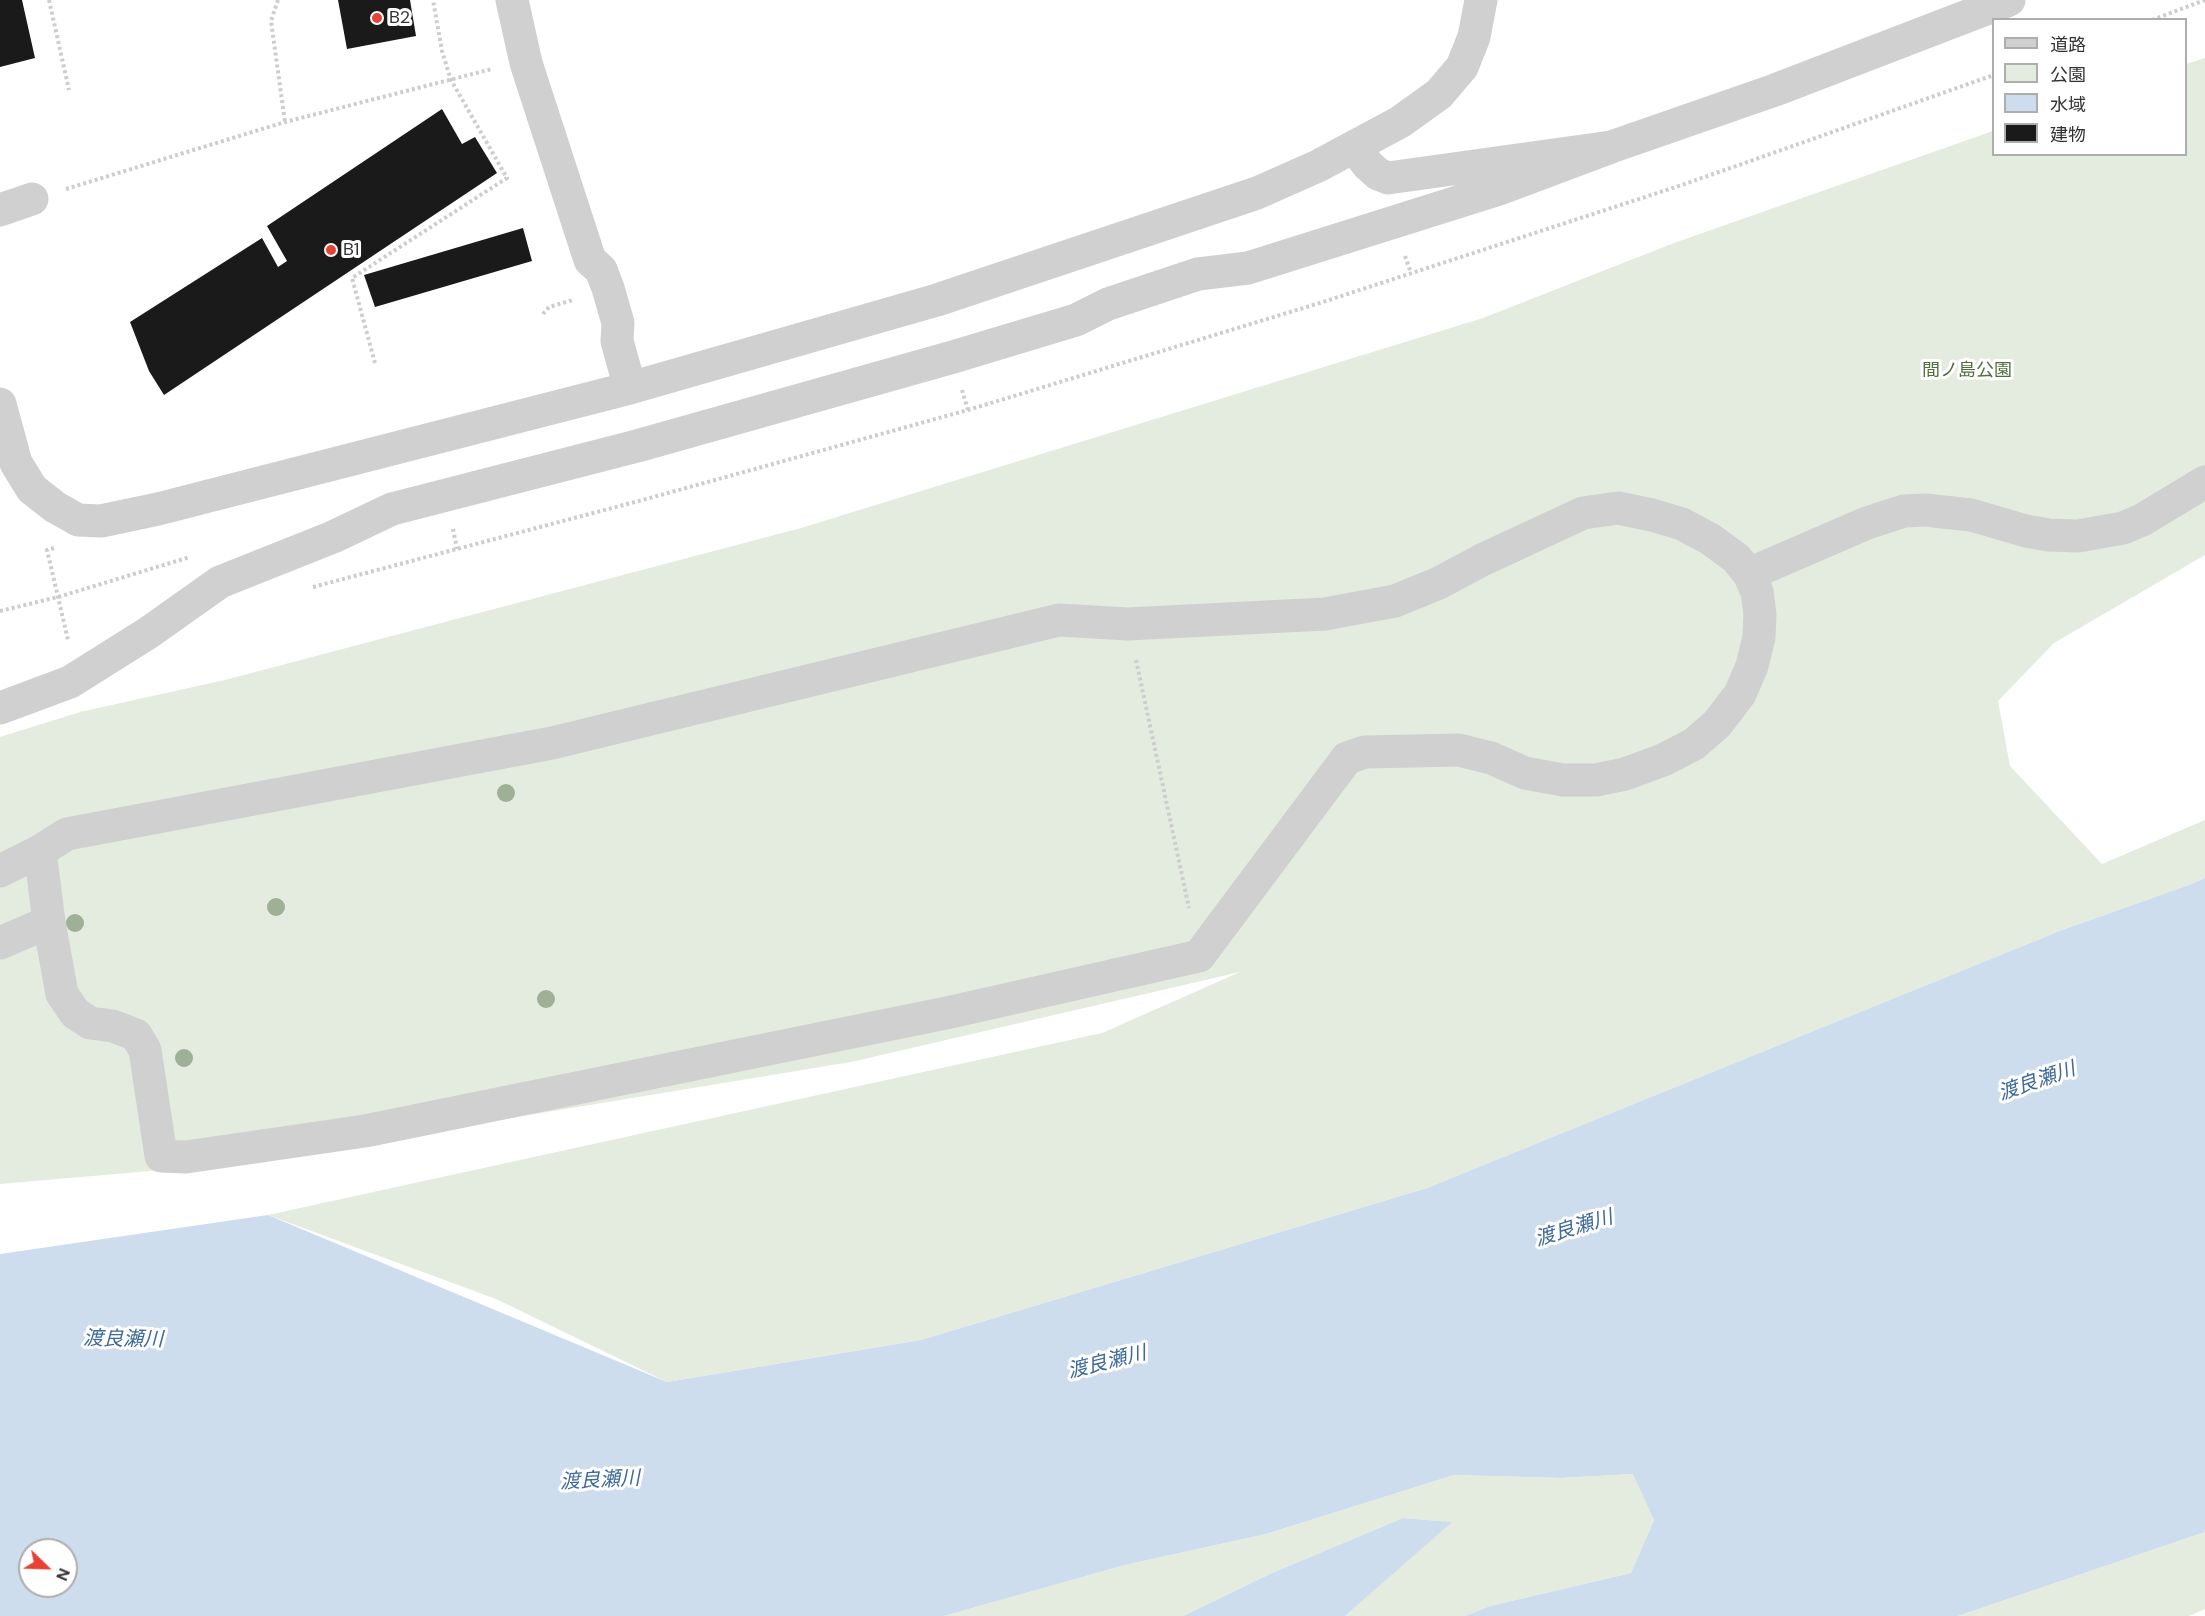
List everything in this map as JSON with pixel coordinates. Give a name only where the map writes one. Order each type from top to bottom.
[{"type":"street","points":[[512,0],[526,63],[590,260],[601,270],[608,288],[618,323],[617,341],[630,388]]},
{"type":"street","points":[[0,404],[16,463],[32,489],[55,507],[78,520],[101,521],[181,503],[630,388],[937,300],[1257,193],[1318,166],[1400,122],[1439,94],[1462,67],[1474,37],[1481,0]]},
{"type":"street","points":[[0,708],[70,682],[148,633],[220,582],[333,537],[392,509],[638,446],[953,357],[1076,320],[1108,304],[1198,274],[1248,268],[1499,189],[1775,90],[2009,0]]},
{"type":"street","points":[[1353,147],[1378,174],[1388,178],[1611,147]]},
{"type":"street","points":[[0,210],[32,199]]},
{"type":"street","points":[[1749,574],[1867,523],[1904,511],[1925,510],[1971,515],[2026,531],[2078,536],[2122,528],[2142,520],[2205,482]]},
{"type":"street","points":[[0,871],[40,851],[67,834],[552,743],[1059,620],[1128,624],[1325,614],[1395,601],[1439,584],[1482,560],[1583,513],[1618,508],[1682,524],[1710,539],[1736,558],[1749,574],[1757,592],[1760,614],[1759,637],[1752,666],[1740,694],[1717,724],[1694,744],[1663,760],[1625,774],[1596,780],[1563,780],[1525,773],[1491,758],[1459,750],[1365,752],[1347,758],[1199,956],[951,1012],[365,1131],[186,1157],[161,1156],[145,1050],[136,1035],[113,1026],[90,1023],[75,1013],[62,994],[40,851]]},
{"type":"street","points":[[0,943],[49,921]]},
{"type":"path","points":[[49,0],[69,90]]},
{"type":"path","points":[[278,0],[271,21],[285,122]]},
{"type":"path","points":[[375,363],[352,278],[507,178],[451,80],[442,51],[433,0]]},
{"type":"path","points":[[2157,18],[2205,0]]},
{"type":"path","points":[[32,199],[285,122],[495,68]]},
{"type":"path","points":[[312,587],[842,447],[1323,302],[1682,185],[1992,76]]},
{"type":"path","points":[[1406,258],[1411,273]]},
{"type":"path","points":[[543,314],[549,307],[573,300]]},
{"type":"path","points":[[963,393],[968,410]]},
{"type":"path","points":[[455,533],[457,549]]},
{"type":"path","points":[[46,550],[66,634]]},
{"type":"path","points":[[0,611],[58,597],[192,556]]},
{"type":"path","points":[[1128,624],[1199,956]]},
{"type":"green space","name":"間ノ島公園","points":[[2205,58],[2205,555],[2054,643],[1998,701],[2010,766],[2102,864],[2205,820],[2205,878],[2062,930],[1427,1188],[921,1340],[667,1382],[496,1299],[268,1215],[1102,1033],[1240,972],[851,1062],[231,1164],[0,1184],[0,737],[80,712],[225,680],[801,528],[1483,318],[1674,243],[1992,131],[1992,156],[2187,156],[2187,64]]},
{"type":"green space","points":[[1634,1474],[1654,1520],[1631,1573],[1490,1606],[1465,1616],[1345,1616],[1451,1522],[1403,1518],[1272,1573],[1183,1616],[944,1616],[1125,1565],[1266,1534],[1454,1475],[1561,1478]]},
{"type":"green space","points":[[2205,1532],[2205,1609],[2189,1616],[1958,1616]]},
{"type":"water","name":"渡良瀬川","points":[[2205,878],[2205,1532],[1958,1616],[1465,1616],[1490,1606],[1631,1573],[1654,1520],[1633,1474],[1561,1478],[1454,1475],[1266,1534],[1125,1565],[944,1616],[0,1616],[0,1254],[268,1215],[667,1382],[921,1340],[1427,1188],[2062,930]]},
{"type":"water","points":[[1403,1518],[1452,1522],[1345,1616],[1183,1616],[1272,1573]]},
{"type":"building","points":[[0,0],[22,0],[35,58],[0,67]]},
{"type":"building","name":"B2","points":[[338,0],[410,0],[416,36],[347,49]]},
{"type":"building","name":"B1","points":[[442,109],[462,144],[475,137],[497,173],[164,395],[149,371],[130,322],[262,238],[278,267],[287,261],[267,226]]},
{"type":"building","points":[[523,228],[532,261],[375,307],[364,275]]},
{"type":"place","name":"B2","points":[[377,18]]},
{"type":"place","name":"B1","points":[[331,250]]}]
